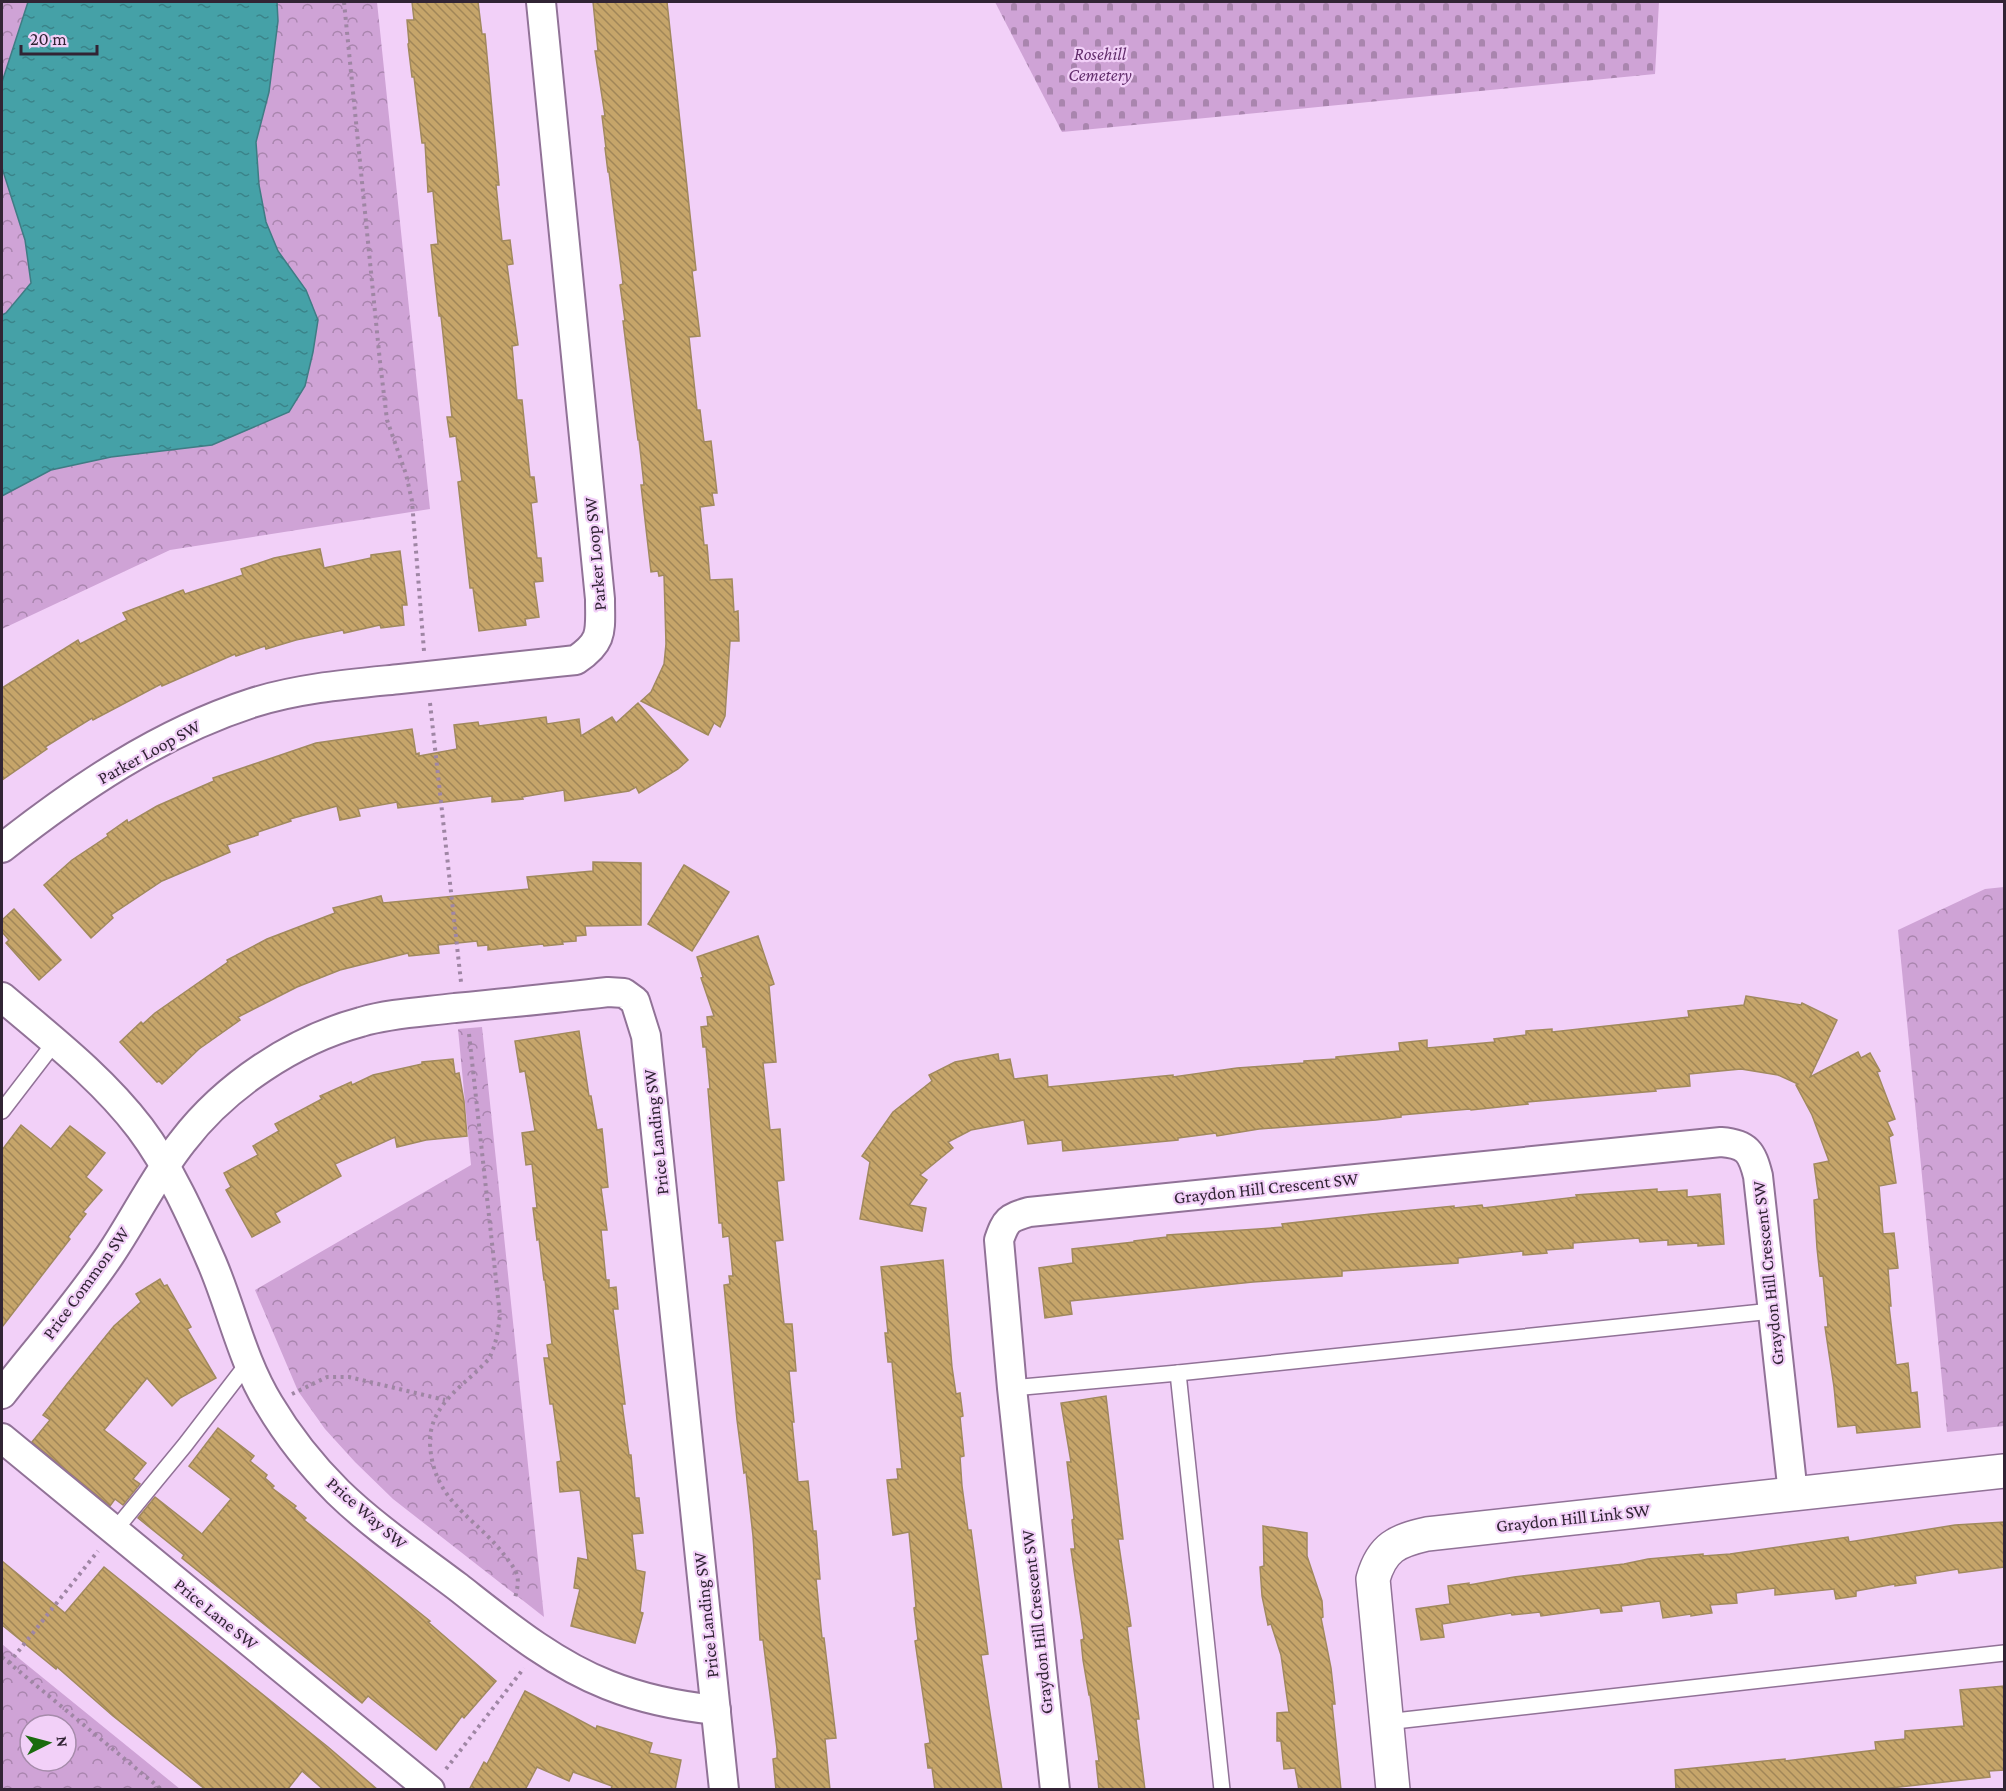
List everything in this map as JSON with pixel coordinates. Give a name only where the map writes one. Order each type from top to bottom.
[{"type":"street","name":"Parker Loop SW","points":[[2,848],[50,810],[122,763],[190,727],[253,703],[326,687],[576,660],[592,649],[600,631],[600,599],[541,2]]},
{"type":"street","name":"Price Landing SW","points":[[164,1166],[200,1120],[256,1073],[292,1049],[362,1021],[402,1014],[608,992],[624,993],[635,1001],[642,1017],[646,1036],[724,1790]]},
{"type":"street","name":"Price Way SW","points":[[2,997],[81,1064],[117,1100],[140,1128],[187,1208],[214,1267],[255,1380],[270,1406],[315,1468],[339,1493],[365,1516],[546,1652],[587,1675],[634,1694],[674,1705],[716,1710]]},
{"type":"street","name":"Graydon Hill Crescent SW","points":[[1055,1790],[1012,1388],[999,1240],[1004,1225],[1013,1216],[1029,1212],[1639,1150],[1721,1142],[1736,1143],[1747,1149],[1754,1160],[1758,1176],[1793,1494]]},
{"type":"street","name":"Price Common SW","points":[[2,1394],[91,1282],[164,1166]]},
{"type":"street","name":"Price Lane SW","points":[[2,1438],[435,1783]]},
{"type":"street","name":"Graydon Hill Link SW","points":[[1393,1790],[1373,1579],[1378,1562],[1389,1548],[1405,1539],[1427,1534],[2004,1471]]},
{"type":"lane","points":[[2,1111],[55,1042]]},
{"type":"lane","points":[[1012,1388],[1772,1311]]},
{"type":"lane","points":[[115,1530],[185,1445],[248,1362]]},
{"type":"lane","points":[[1178,1372],[1222,1790]]},
{"type":"lane","points":[[1386,1722],[2004,1653]]},
{"type":"path","points":[[344,2],[387,420],[406,474],[412,501],[424,656]]},
{"type":"path","points":[[429,696],[462,990]]},
{"type":"path","points":[[468,1028],[500,1316],[496,1339],[488,1360],[445,1400],[435,1419],[430,1442],[434,1467],[445,1493],[460,1512],[495,1543],[517,1575],[515,1602]]},
{"type":"path","points":[[270,1406],[327,1377],[349,1377],[445,1400]]},
{"type":"path","points":[[9,1663],[115,1530]]},
{"type":"path","points":[[2,1657],[162,1790]]},
{"type":"path","points":[[435,1783],[526,1666]]},
{"type":"green space","points":[[2,2],[377,2],[430,509],[170,550],[2,629]]},
{"type":"green space","name":"Rosehill Cemetery","points":[[995,2],[1659,2],[1655,74],[1062,132]]},
{"type":"green space","points":[[2004,887],[2004,1426],[1947,1432],[1898,930],[1985,889]]},
{"type":"green space","points":[[482,1027],[544,1617],[393,1499],[325,1429],[298,1391],[255,1290],[471,1165],[458,1029]]},
{"type":"green space","points":[[2,1644],[180,1789],[2,1789]]},
{"type":"water","points":[[28,2],[277,2],[278,21],[269,92],[256,142],[259,185],[266,222],[278,251],[306,290],[318,320],[305,386],[289,412],[212,445],[111,457],[51,470],[2,496],[2,315],[31,283],[25,240],[2,168],[2,82]]},
{"type":"building","points":[[412,2],[478,2],[482,34],[485,34],[502,241],[510,240],[513,264],[507,265],[518,345],[512,346],[517,400],[522,400],[530,477],[534,477],[537,502],[531,503],[537,558],[541,558],[543,581],[534,582],[539,617],[525,619],[526,625],[479,631],[473,588],[470,588],[458,482],[462,481],[456,436],[450,437],[447,417],[452,417],[431,245],[438,244],[433,191],[428,192],[425,143],[422,143],[408,44],[407,20],[414,20]]},
{"type":"building","points":[[593,2],[667,2],[696,270],[692,271],[700,336],[689,337],[697,410],[700,410],[704,442],[711,441],[717,493],[712,493],[714,505],[700,507],[704,545],[707,545],[710,580],[732,579],[734,612],[738,611],[739,641],[730,641],[725,716],[720,727],[714,723],[708,735],[641,701],[651,692],[664,664],[666,644],[664,575],[659,576],[658,571],[651,572],[641,485],[644,485],[639,440],[623,321],[625,321],[620,285],[623,284],[605,148],[602,116],[605,116],[595,51],[598,51]]},
{"type":"building","points":[[320,549],[324,568],[371,558],[371,555],[400,551],[407,605],[402,605],[404,625],[381,628],[380,625],[344,633],[343,630],[266,649],[265,646],[236,656],[235,654],[162,686],[161,684],[93,720],[92,718],[45,747],[47,749],[2,780],[2,688],[78,640],[80,644],[127,620],[123,613],[183,590],[185,594],[243,575],[241,569],[274,558]]},
{"type":"building","points":[[638,703],[688,760],[678,769],[639,793],[636,787],[629,791],[565,801],[564,790],[522,797],[523,799],[492,802],[492,796],[398,808],[397,802],[358,809],[360,816],[340,820],[337,806],[290,819],[291,821],[258,832],[258,835],[227,845],[230,852],[162,881],[111,915],[113,918],[91,938],[44,885],[72,860],[127,820],[128,823],[157,806],[214,781],[213,778],[316,743],[412,729],[416,754],[419,753],[419,756],[457,749],[454,725],[478,722],[479,726],[546,717],[547,724],[579,719],[581,736],[612,717],[616,723]]},
{"type":"building","points":[[593,862],[641,863],[641,925],[585,926],[586,935],[576,936],[576,941],[544,946],[543,944],[488,950],[488,945],[478,946],[477,941],[438,945],[439,953],[409,956],[408,953],[340,970],[297,987],[238,1017],[240,1020],[199,1049],[162,1084],[157,1082],[120,1042],[141,1022],[143,1024],[155,1013],[228,962],[227,960],[267,939],[335,913],[333,908],[381,896],[383,903],[529,889],[527,877],[593,871]]},
{"type":"building","points":[[684,865],[729,892],[692,951],[648,924]]},
{"type":"building","points":[[14,909],[61,960],[39,980],[6,943],[9,940],[2,932],[2,920]]},
{"type":"building","points":[[758,936],[774,984],[769,986],[776,1062],[763,1063],[770,1130],[780,1129],[784,1180],[777,1181],[783,1240],[775,1241],[784,1324],[792,1324],[796,1371],[789,1371],[798,1482],[808,1481],[813,1531],[816,1531],[820,1579],[816,1579],[836,1738],[825,1739],[830,1790],[776,1790],[773,1759],[777,1758],[777,1749],[763,1640],[760,1640],[753,1536],[746,1472],[744,1473],[737,1420],[724,1285],[730,1284],[729,1276],[733,1276],[729,1236],[723,1237],[722,1223],[719,1223],[708,1089],[710,1089],[706,1047],[703,1047],[701,1027],[708,1026],[707,1017],[714,1016],[701,978],[703,977],[697,957]]},
{"type":"building","points":[[1746,996],[1801,1005],[1802,1003],[1837,1020],[1810,1077],[1858,1052],[1861,1058],[1870,1053],[1880,1071],[1877,1072],[1895,1119],[1887,1122],[1893,1135],[1889,1137],[1896,1183],[1879,1186],[1883,1234],[1894,1233],[1898,1268],[1888,1269],[1891,1306],[1889,1306],[1896,1365],[1908,1363],[1911,1393],[1917,1392],[1920,1427],[1857,1433],[1856,1425],[1838,1427],[1825,1327],[1828,1327],[1823,1275],[1820,1276],[1814,1200],[1819,1199],[1814,1164],[1829,1161],[1812,1115],[1796,1085],[1798,1084],[1778,1075],[1741,1069],[1689,1074],[1690,1086],[1655,1089],[1656,1091],[1401,1115],[1401,1117],[1376,1120],[1259,1129],[1217,1136],[1216,1133],[1178,1138],[1178,1140],[1063,1151],[1062,1140],[1028,1144],[1024,1120],[971,1130],[948,1142],[953,1148],[920,1175],[927,1180],[909,1205],[926,1208],[922,1231],[860,1219],[870,1162],[862,1156],[893,1112],[932,1081],[929,1075],[955,1062],[998,1054],[999,1061],[1010,1059],[1014,1079],[1047,1075],[1048,1087],[1173,1075],[1173,1077],[1400,1051],[1399,1043],[1427,1040],[1427,1048],[1495,1042],[1494,1039],[1526,1035],[1526,1031],[1552,1029],[1552,1032],[1689,1017],[1688,1011],[1744,1005]]},
{"type":"building","points":[[579,1031],[589,1096],[591,1096],[597,1130],[602,1129],[608,1187],[601,1188],[607,1230],[601,1230],[606,1280],[609,1280],[609,1288],[616,1287],[618,1309],[613,1309],[625,1404],[622,1404],[629,1455],[631,1455],[635,1498],[639,1498],[643,1533],[632,1534],[636,1570],[645,1572],[640,1612],[643,1613],[635,1643],[571,1626],[580,1589],[574,1588],[578,1558],[588,1560],[580,1490],[560,1492],[557,1462],[561,1461],[544,1358],[549,1358],[547,1345],[552,1344],[545,1280],[533,1208],[537,1208],[532,1164],[526,1165],[522,1133],[535,1131],[525,1071],[520,1072],[515,1041]]},
{"type":"building","points":[[453,1059],[455,1074],[459,1073],[467,1136],[426,1140],[397,1147],[395,1137],[335,1164],[341,1176],[275,1213],[280,1222],[252,1237],[226,1190],[231,1187],[224,1173],[258,1155],[253,1146],[279,1131],[275,1124],[322,1099],[320,1096],[351,1082],[352,1085],[373,1075],[422,1064],[422,1062]]},
{"type":"building","points":[[21,1125],[51,1149],[70,1126],[105,1153],[86,1177],[102,1190],[83,1212],[86,1214],[68,1237],[70,1239],[2,1327],[2,1150]]},
{"type":"building","points":[[1657,1189],[1657,1192],[1687,1190],[1687,1197],[1720,1194],[1724,1244],[1668,1245],[1668,1240],[1640,1242],[1639,1238],[1573,1243],[1573,1248],[1546,1250],[1547,1253],[1523,1255],[1523,1251],[1458,1258],[1458,1263],[1342,1271],[1342,1276],[1253,1282],[1070,1301],[1072,1314],[1045,1318],[1039,1268],[1073,1263],[1072,1249],[1134,1242],[1167,1237],[1167,1235],[1283,1227],[1282,1224],[1371,1214],[1454,1206],[1454,1208],[1482,1205],[1483,1208],[1577,1197],[1576,1195]]},
{"type":"building","points":[[943,1260],[952,1367],[956,1394],[960,1393],[963,1416],[960,1417],[964,1456],[960,1457],[962,1486],[968,1530],[971,1530],[988,1654],[981,1655],[1002,1790],[935,1790],[932,1768],[928,1768],[925,1744],[930,1743],[915,1641],[918,1640],[909,1532],[893,1535],[887,1480],[898,1479],[897,1469],[902,1469],[892,1362],[888,1362],[885,1333],[888,1333],[881,1267]]},
{"type":"building","points":[[160,1279],[164,1286],[167,1285],[191,1327],[187,1329],[216,1378],[180,1398],[172,1406],[147,1378],[104,1430],[146,1463],[133,1479],[140,1484],[123,1505],[115,1499],[110,1506],[32,1442],[50,1420],[43,1415],[67,1384],[114,1326],[141,1302],[136,1294]]},
{"type":"building","points":[[1106,1396],[1123,1539],[1118,1539],[1131,1626],[1127,1627],[1139,1719],[1136,1719],[1145,1790],[1099,1790],[1096,1761],[1099,1761],[1083,1660],[1081,1640],[1084,1639],[1071,1549],[1075,1549],[1072,1520],[1074,1519],[1067,1462],[1071,1462],[1061,1403]]},
{"type":"building","points":[[218,1428],[254,1456],[250,1461],[267,1475],[265,1478],[274,1486],[272,1488],[296,1506],[294,1508],[306,1518],[304,1520],[430,1621],[428,1622],[496,1681],[464,1718],[462,1716],[436,1750],[368,1696],[362,1703],[182,1558],[184,1555],[138,1518],[155,1497],[202,1534],[231,1499],[189,1466]]},
{"type":"building","points":[[2004,1522],[2004,1567],[1959,1573],[1958,1569],[1915,1576],[1916,1583],[1856,1591],[1856,1596],[1836,1599],[1834,1589],[1775,1595],[1775,1588],[1736,1593],[1737,1603],[1710,1605],[1712,1613],[1691,1616],[1691,1614],[1663,1618],[1660,1601],[1621,1606],[1622,1611],[1601,1613],[1600,1608],[1541,1616],[1540,1612],[1512,1615],[1511,1613],[1442,1624],[1444,1637],[1421,1640],[1416,1609],[1450,1604],[1448,1586],[1469,1583],[1469,1585],[1648,1559],[1730,1554],[1848,1537],[1849,1542],[1955,1525]]},
{"type":"building","points":[[1263,1526],[1307,1533],[1307,1556],[1322,1601],[1323,1617],[1321,1618],[1331,1668],[1335,1704],[1332,1704],[1341,1790],[1299,1790],[1295,1768],[1284,1769],[1281,1741],[1277,1741],[1277,1713],[1289,1712],[1281,1655],[1271,1624],[1268,1625],[1262,1596],[1260,1567],[1264,1566]]},
{"type":"building","points":[[2,1561],[65,1613],[104,1567],[378,1790],[324,1790],[302,1771],[287,1790],[206,1790],[113,1716],[57,1667],[56,1669],[2,1625]]},
{"type":"building","points":[[2004,1686],[2004,1770],[1989,1771],[1990,1777],[1872,1790],[1676,1790],[1675,1770],[1785,1759],[1785,1761],[1876,1750],[1875,1742],[1905,1739],[1905,1731],[1964,1726],[1960,1690]]},
{"type":"building","points":[[525,1691],[596,1729],[597,1726],[652,1743],[649,1753],[681,1760],[675,1790],[611,1790],[612,1786],[573,1772],[569,1781],[537,1767],[525,1790],[469,1790],[484,1762],[487,1764]]}]
